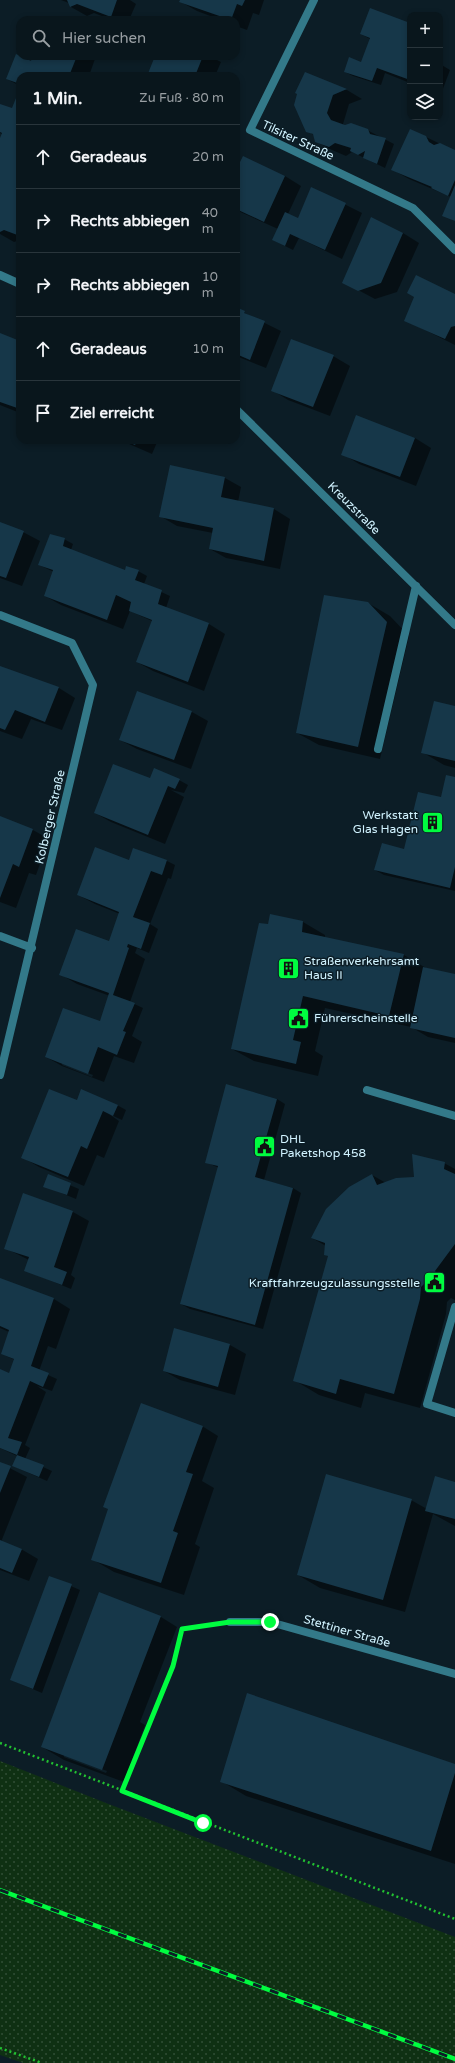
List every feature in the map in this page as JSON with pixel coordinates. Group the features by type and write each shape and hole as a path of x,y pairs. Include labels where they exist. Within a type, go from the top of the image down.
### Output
{"street":[{"name":"Tilsiter Straße","path":"314,0 250,130 413,208 455,250"},
{"path":"0,275 16,282"},
{"name":"Kreuzstraße","path":"240,413 455,625"},
{"path":"378,749 416,586"},
{"name":"Kolberger Straße","path":"0,614 72,643 93,685 32,948 0,1075"},
{"path":"0,936 32,948"},
{"path":"367,1090 455,1116"},
{"path":"455,1307 451,1336 427,1404 455,1413"},
{"name":"Stettiner Straße","path":"230,1622 270,1622 455,1674"}],"path":[{"path":"122,1791 173,1666 182,1629 230,1622"},
{"path":"0,1743 455,1919"},
{"path":"0,2048 42,2063"}],"green space":[{"path":"0,1761 455,1937 455,2063 23,2063 0,2055"}],"building":[{"path":"67,0 117,0 111,16 77,4 70,7"},
{"path":"180,0 245,0 242,6 237,4 232,16 219,16 179,2"},
{"path":"370,8 407,22 407,79 377,68 372,81 344,72 349,57 361,62 370,38 360,34"},
{"path":"16,54 16,60 75,60 71,72 16,72 16,83 6,79"},
{"path":"153,60 201,60 197,72 149,72"},
{"path":"305,72 347,89 333,95 327,113 331,120 345,125 351,123 368,129 370,134 386,138 377,164 363,158 365,151 358,155 350,151 351,148 335,143 329,147 315,142 313,134 306,132 294,105 297,94 295,93"},
{"path":"16,98 16,234 4,230 0,232 0,138 2,133 0,132 0,104 12,108"},
{"path":"410,129 426,136 429,142 434,145 440,143 455,150 455,180 448,196 431,188 432,187 391,170"},
{"path":"243,156 285,176 264,222 240,211 240,162"},
{"path":"455,185 455,221 442,216"},
{"path":"311,187 346,203 325,250 290,234 285,246 272,240 285,212 298,218"},
{"path":"371,217 403,233 381,283 358,291 342,283"},
{"path":"416,275 455,294 455,326 451,327 445,339 404,321 414,297 407,293"},
{"path":"240,309 245,311 244,313 265,321 250,360 240,356"},
{"path":"0,333 16,339 16,408 0,402"},
{"path":"291,339 334,355 313,407 271,391"},
{"path":"356,415 415,438 400,477 341,455"},
{"path":"170,465 225,477 221,497 274,508 264,561 209,549 213,528 159,517"},
{"path":"0,522 24,531 6,578 0,576"},
{"path":"50,534 65,538 63,546 125,570 126,566 139,570 135,580 162,590 158,604 209,623 188,682 136,662 152,620 129,611 131,602 116,595 107,620 44,596 53,570 38,565"},
{"path":"324,595 368,602 387,622 358,747 296,733"},
{"path":"0,666 59,687 45,722 15,710 5,730 0,728"},
{"path":"137,691 192,711 174,760 119,740"},
{"path":"434,701 455,706 455,761 421,753"},
{"path":"113,764 150,778 154,768 180,779 175,789 168,786 148,835 94,813"},
{"name":"Werkstatt Glas Hagen","path":"446,775 455,777 455,867 450,888 374,870 382,843 404,849 418,792 441,797"},
{"path":"0,816 33,829 19,867 13,864 0,898"},
{"path":"95,847 129,860 133,848 167,860 162,875 151,871 133,917 150,923 141,949 128,944 127,947 129,948 113,995 135,1003 123,1031 126,1032 117,1055 98,1047 88,1074 45,1057 63,1008 100,1021 109,993 59,975 76,929 109,941 119,912 77,895"},
{"name":"Straßenverkehrsamt Haus II","path":"270,914 303,921 302,932 404,954 389,1016 303,996 293,1040 301,1042 296,1064 231,1049 259,923 268,924"},
{"path":"423,967 455,974 455,1038 410,1028"},
{"path":"226,1084 277,1099 255,1177 293,1188 255,1325 180,1304 218,1166 205,1163"},
{"path":"49,1089 77,1100 81,1089 118,1105 113,1116 103,1111 87,1149 81,1146 68,1177 21,1158"},
{"path":"412,1154 445,1162 444,1169 455,1174 455,1244 435,1271 440,1278 430,1287 426,1282 421,1287 420,1299 394,1394 340,1379 336,1394 293,1381 328,1256 324,1255 325,1243 311,1238 326,1209 349,1187 372,1174 377,1185 396,1178 414,1177"},
{"path":"48,1174 71,1183 67,1195 43,1187"},
{"path":"23,1193 73,1211 54,1267 67,1272 62,1285 24,1271 29,1257 4,1249"},
{"path":"0,1278 54,1298 31,1366 49,1373 43,1387 30,1381 8,1438 22,1442 17,1455 0,1448 0,1369 9,1373 14,1359 1,1354 9,1330 0,1326"},
{"path":"174,1328 230,1344 218,1387 163,1371"},
{"path":"141,1403 203,1426 186,1472 193,1474 173,1531 178,1533 161,1583 91,1560 108,1509 103,1507"},
{"path":"17,1455 44,1465 39,1477 12,1466"},
{"path":"0,1462 11,1466 0,1493"},
{"path":"326,1474 412,1499 383,1600 297,1575"},
{"path":"435,1476 455,1482 455,1519 425,1511"},
{"path":"0,1540 22,1549 12,1573 0,1568"},
{"path":"49,1576 72,1584 33,1689 10,1680"},
{"path":"99,1592 161,1616 102,1770 41,1747"},
{"path":"247,1693 455,1764 455,1773 431,1851 220,1782"}],"railway":[{"path":"0,1890 455,2059"}],"place":[{"name":"Werkstatt Glas Hagen","path":"433,822"},
{"name":"Straßenverkehrsamt Haus II","path":"289,968"},
{"name":"Führerscheinstelle","path":"298,1018"},
{"name":"DHL Paketshop 458","path":"264,1146"},
{"name":"Kraftfahrzeugzulassungsstelle","path":"435,1283"}],"route":[{"path":"203,1823 122,1791 173,1666 182,1629 230,1622 270,1622"}]}
